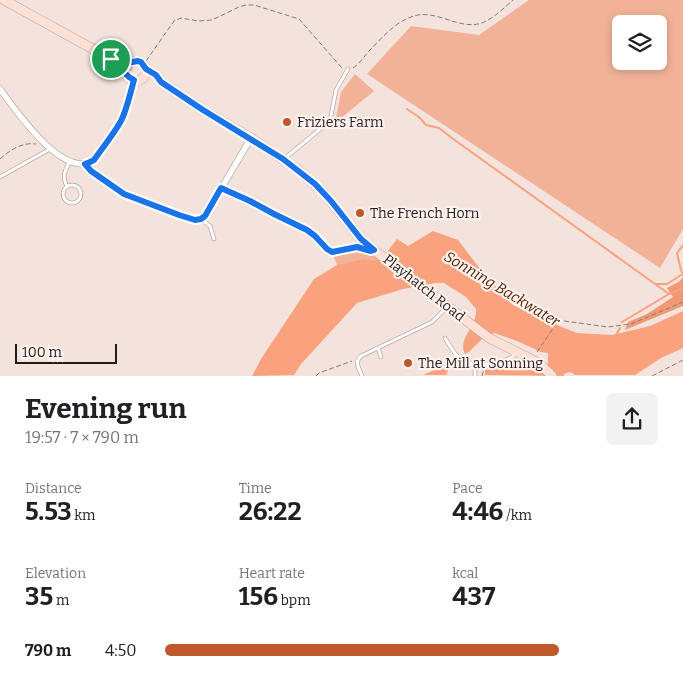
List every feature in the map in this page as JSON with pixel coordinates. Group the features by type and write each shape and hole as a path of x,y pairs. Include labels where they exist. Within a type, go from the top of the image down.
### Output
{"main road":[{"path":"4,0 111,59 120,69 134,78 145,75 145,67 138,61 111,59"},
{"path":"132,62 127,69 134,78"},
{"name":"Playhatch Road","path":"145,67 156,75 161,82 283,159 315,184 361,239 489,338 518,353 537,359 552,376"},
{"name":"Playhatch Road","path":"134,78 161,82"}],"street":[{"path":"0,90 22,119 48,147 70,161 85,164 94,160 121,120 134,78"},
{"path":"85,164 91,171 124,194 195,220 205,216 251,138"}],"lane":[{"path":"283,159 330,121 336,90 348,70"},
{"path":"0,177 48,147"},
{"path":"67,187 72,185 78,187 81,191 79,200 69,202 64,195 67,187 63,178 64,172 70,161"},
{"path":"201,219 210,226 214,239"},
{"path":"362,376 357,363 360,356 432,322 451,308"},
{"path":"445,338 458,358 475,365 503,362 518,353"},
{"path":"378,348 382,357"},
{"path":"475,365 475,376"}],"path":[{"path":"145,67 177,19 185,18 205,21 246,5 254,5 299,18 341,68 348,70 355,68 390,30 411,17 424,14 473,25 484,22 492,17 513,0"},
{"path":"0,158 9,151 28,143 48,147"},
{"path":"221,188 307,230 332,252 357,247"},
{"path":"537,359 557,320 608,327 631,324 683,302"},
{"path":"316,376 319,372 358,359"},
{"path":"652,376 683,360"},
{"path":"482,376 483,371"}],"shaded area":[{"path":"529,0 683,0 683,229 660,268 367,74 411,26 479,35"},
{"path":"355,74 374,91 335,123 341,92"},
{"path":"433,231 458,240 484,274 513,305 539,318 577,333 612,335 650,326 683,311 683,348 661,358 635,375 574,375 570,372 564,374 564,376 485,375 485,370 501,366 548,364 548,353 494,333 482,339 465,354 463,349 464,340 476,316 476,309 466,297 444,283 436,283 403,289 357,303 301,364 294,375 252,376 261,359 314,279 337,265 362,259 381,260 397,239 408,246"},
{"path":"357,246 381,260 362,259 337,265 332,252"},
{"path":"683,277 683,306 625,330 628,322 647,314 673,297 667,288 680,281"},
{"path":"445,365 448,371 446,375 423,375"}],"waterway":[{"path":"407,109 419,117 426,125 439,128 669,294"},
{"path":"683,245 677,253 683,275"},
{"path":"656,284 667,284 681,275"},
{"path":"622,322 669,294 683,288"},
{"path":"616,335 620,328"}],"place":[{"name":"Friziers Farm","path":"287,122"},
{"name":"The French Horn","path":"360,213"},
{"name":"The Mill at Sonning","path":"408,363"}],"route":[{"path":"111,59 141,62 161,82 283,159 315,184 361,239 374,250 371,251 357,247 332,252 307,230 221,188 205,216 195,220 124,194 91,171 85,164 94,160 121,120 134,80 111,59"}],"water label":[{"name":"Sonning Backwater","path":"502,289"}]}
